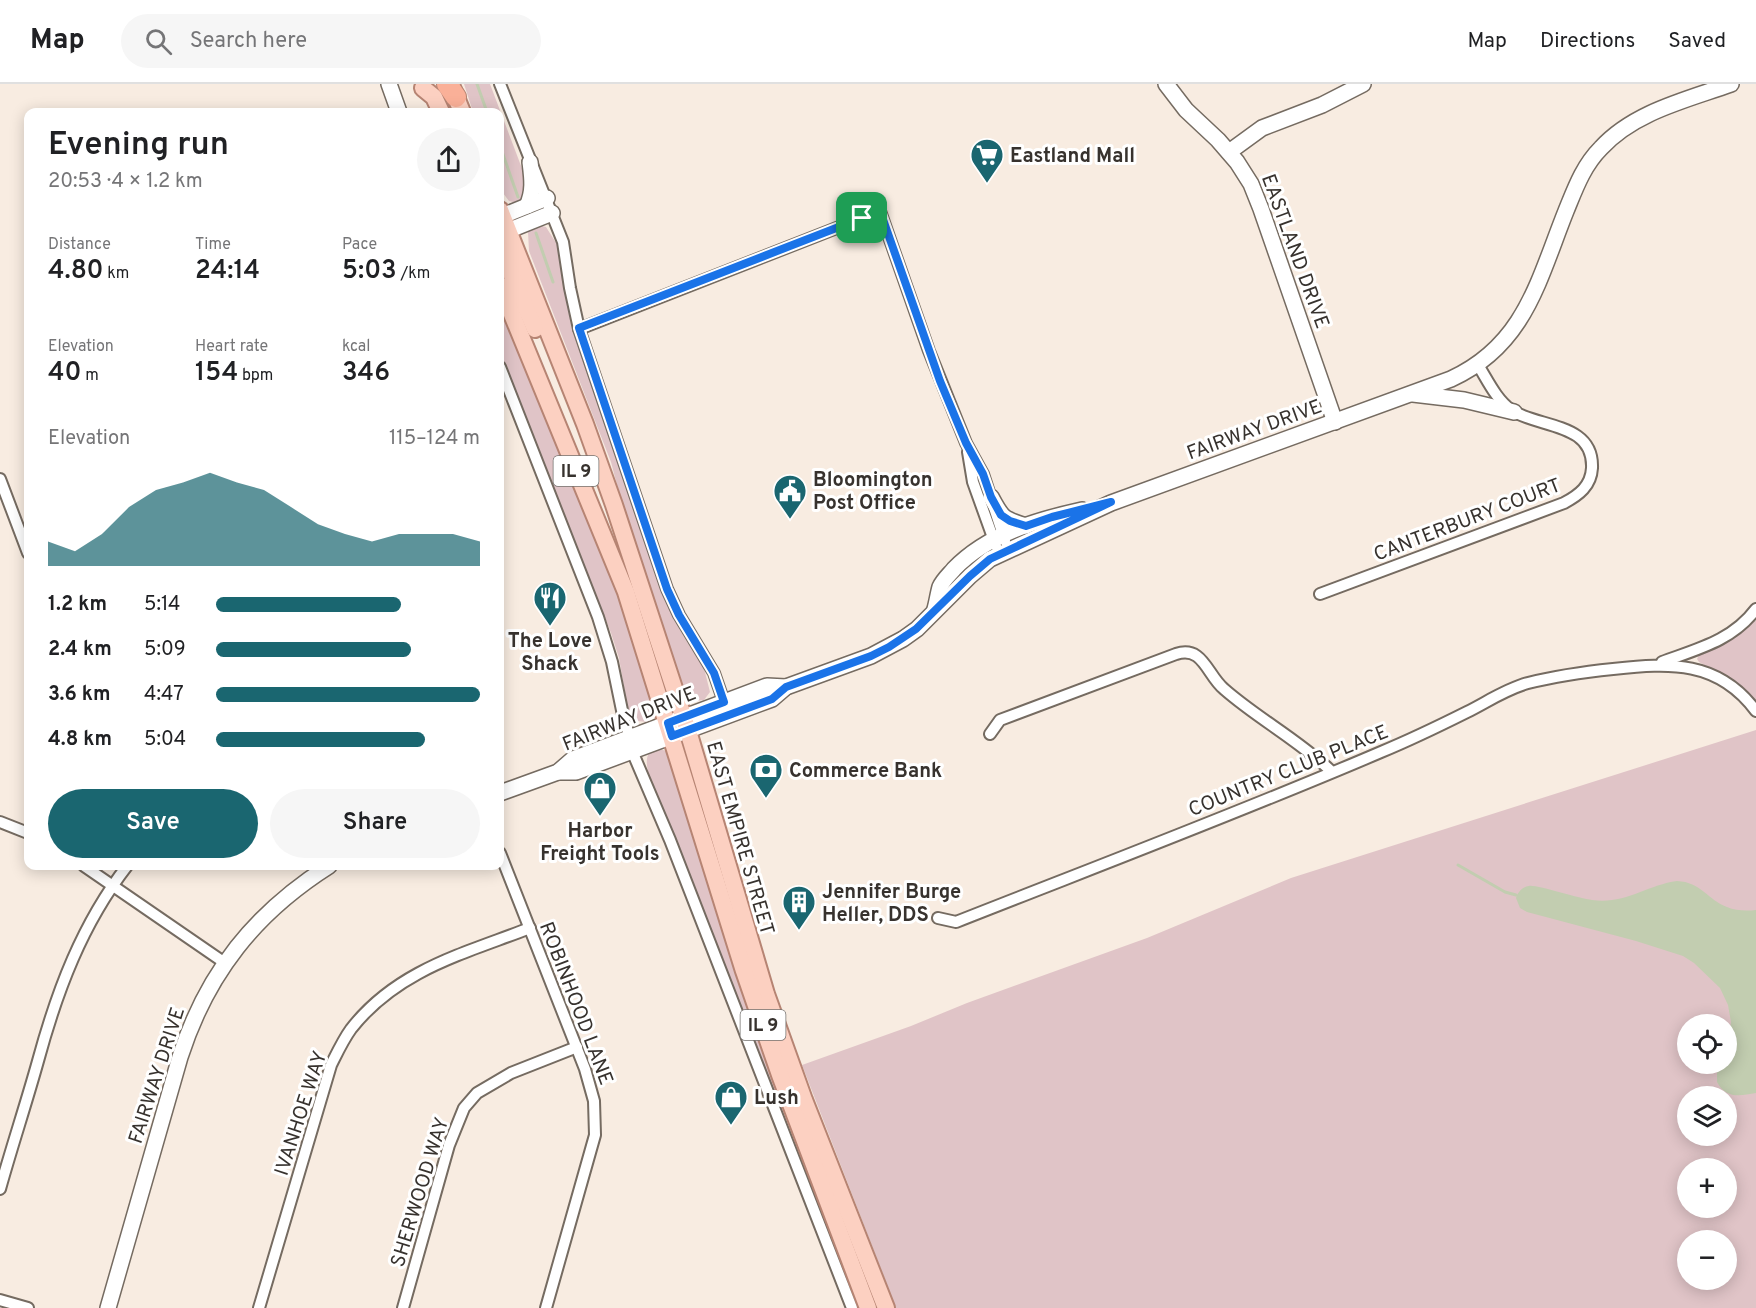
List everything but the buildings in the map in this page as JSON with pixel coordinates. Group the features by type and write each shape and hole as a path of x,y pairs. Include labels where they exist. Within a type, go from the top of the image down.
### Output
{"main road":[{"path":"389,84 398,108"},
{"name":"EASTLAND DRIVE","path":"1166,84 1186,111 1229,152 1244,172 1259,202 1335,422"},
{"path":"1229,152 1262,128 1330,102 1363,84"},
{"name":"FAIRWAY DRIVE","path":"1001,545 1026,526 1111,502 1451,379 1478,365 1497,350 1519,321 1530,301 1575,187 1586,167 1602,146 1617,132 1650,114 1731,84"},
{"path":"422,86 430,108"},
{"path":"422,86 434,97 439,108"},
{"path":"527,206 532,194 530,162"},
{"path":"504,220 527,206 550,206"},
{"path":"504,221 550,206"},
{"name":"EAST EMPIRE STREET","path":"504,229 585,424 614,505 755,1001 868,1308"},
{"path":"504,257 568,406 585,424"},
{"name":"EAST EMPIRE STREET","path":"504,295 626,591 678,727 776,1022 808,1111 886,1308"},
{"path":"1410,394 1464,400 1514,411"},
{"path":"991,497 1001,515 1010,521 1026,526"},
{"name":"FAIRWAY DRIVE","path":"504,792 558,772 576,772 631,744 678,727 772,699 786,687 871,656 916,629 934,611 941,586 972,553 1058,529 1111,502"},
{"name":"FAIRWAY DRIVE","path":"678,727 724,702 766,686 786,687"},
{"name":"FAIRWAY DRIVE","path":"108,1308 188,1030 205,995 238,945 269,910 323,870"}],"street":[{"path":"500,84 566,251 570,288 579,328 667,589 679,615 714,673 724,702"},
{"path":"579,328 880,211 929,351 966,443 983,474 991,497 1001,545"},
{"name":"CANTERBURY COURT","path":"1320,594 1564,503 1580,494 1588,482 1592,469 1588,450 1581,439 1567,430 1514,411 1501,402 1478,365"},
{"path":"504,377 601,626 631,744 852,1308"},
{"path":"966,443 973,482 1001,545"},
{"path":"0,479 24,542"},
{"name":"COUNTRY CLUB PLACE","path":"1655,665 1719,641 1742,624 1756,609"},
{"path":"990,734 1000,720 1176,654 1189,652 1201,657 1209,673 1224,689 1316,757 1332,772"},
{"name":"COUNTRY CLUB PLACE","path":"938,918 956,922 1332,772 1389,748 1469,711 1504,691 1526,683 1592,671 1655,665 1687,667 1712,675 1741,694 1756,711"},
{"path":"0,822 24,831"},
{"name":"ROBINHOOD LANE","path":"504,863 577,1047 592,1090 596,1112 595,1135 546,1308"},
{"path":"90,870 225,963"},
{"path":"0,1189 50,1015 81,939 112,884 124,870"},
{"name":"IVANHOE WAY","path":"259,1308 331,1065 350,1030 384,994 427,967 530,928"},
{"name":"SHERWOOD WAY","path":"403,1308 452,1136 464,1108 477,1093 511,1073 577,1047"},
{"path":"0,1300 28,1308"}],"shaded area":[{"path":"464,84 490,84 499,108 472,108"},
{"path":"504,121 526,179 526,198 517,203 509,201 504,194"},
{"path":"538,225 546,227 558,246 572,329 661,587 680,630 704,668 710,692 704,700 694,701 687,697 682,686 623,508 611,462 529,251 528,232"},
{"path":"504,314 621,599 655,713 648,722 637,721 627,705 619,658 504,361"},
{"path":"1756,621 1756,700 1732,680 1697,659 1699,655 1734,636"},
{"path":"1756,730 1756,1308 896,1308 802,1065 1147,938 1291,878"},
{"path":"659,749 669,754 861,1308 858,1308 649,776 647,758 650,752"},
{"path":"1677,881 1692,884 1720,904 1742,910 1756,910 1756,1093 1737,1095 1737,1086 1720,1086 1717,1082 1717,1074 1737,1074 1737,1014 1730,1014 1720,988 1694,963 1683,956 1636,941 1527,912 1520,908 1516,898 1522,889 1533,886 1586,899 1615,900"}],"waterway":[{"path":"477,84 486,108"},
{"path":"504,157 518,197"},
{"path":"536,233 553,282"},
{"path":"1458,865 1505,892 1516,895"}],"place":[{"name":"Eastland Mall","path":"987,184"},
{"name":"Bloomington Post Office","path":"790,520"},
{"name":"The Love Shack","path":"550,627"},
{"name":"Commerce Bank","path":"766,799"},
{"name":"Harbor Freight Tools","path":"600,817"},
{"name":"Jennifer Burge Heller, DDS","path":"799,931"},
{"name":"Lush","path":"731,1126"}],"route":[{"path":"880,211 940,381 966,443 1001,515 1010,521 1026,526 1111,502 1058,529 1008,549 990,559 916,629 889,647 871,656 786,687 772,699 672,736 668,723 724,702 714,673 679,615 667,589 579,328 862,218 880,211"}]}
